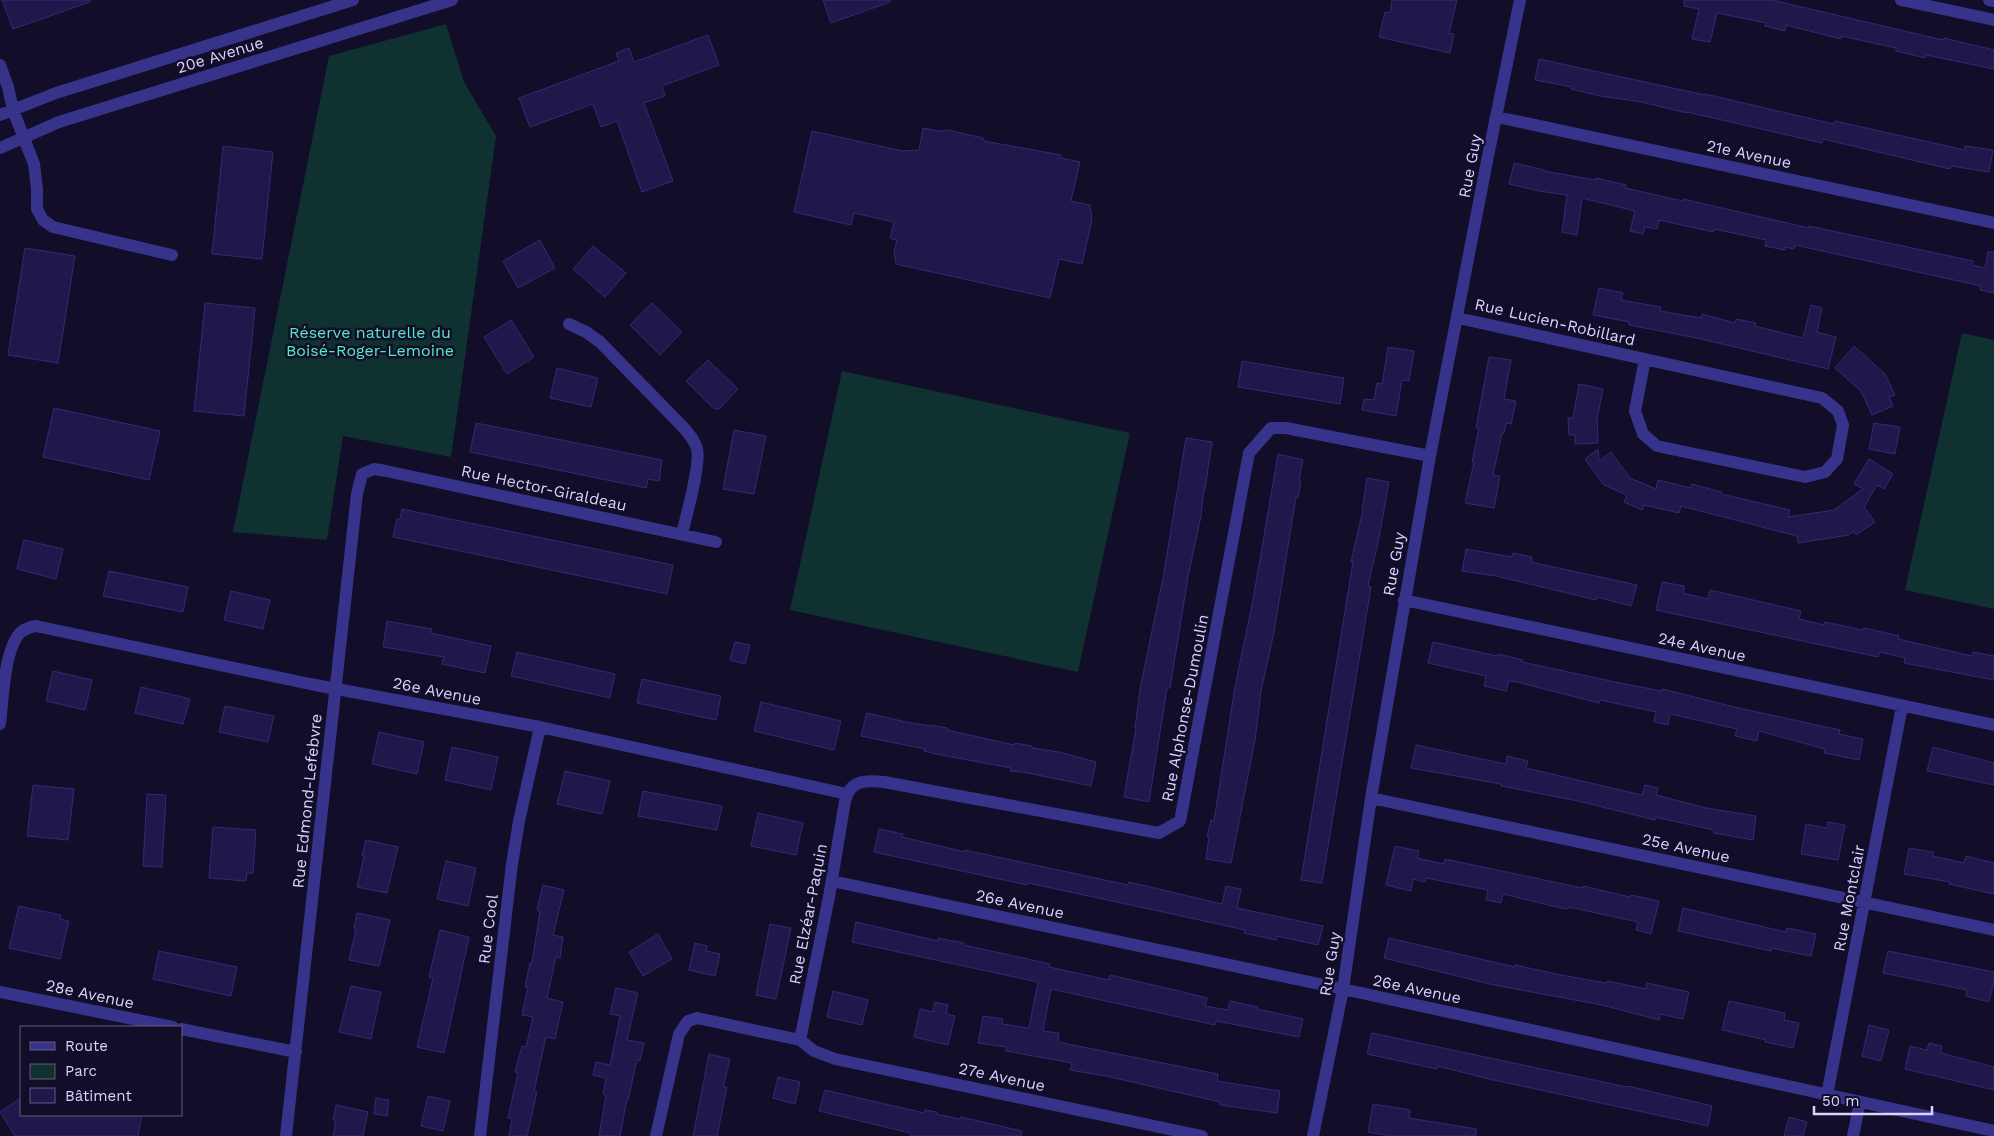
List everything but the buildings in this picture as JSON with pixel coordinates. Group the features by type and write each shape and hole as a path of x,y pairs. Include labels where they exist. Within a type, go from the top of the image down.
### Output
{"street":[{"name":"20e Avenue","path":"0,116 49,95 353,0"},
{"name":"20e Avenue","path":"0,148 59,122 452,0"},
{"name":"Rue Guy","path":"1313,1136 1344,989 1372,798 1404,600 1430,456 1520,0"},
{"path":"1901,0 1994,20"},
{"path":"1989,0 1994,1"},
{"path":"0,64 13,110 24,136 35,172 37,209 43,220 50,226 172,255"},
{"name":"21e Avenue","path":"1497,117 1994,223"},
{"name":"Rue Lucien-Robillard","path":"1458,318 1645,359 1822,398 1838,411 1843,425 1837,459 1825,472 1805,477 1657,446 1643,434 1635,411 1645,359"},
{"path":"569,324 586,332 600,342 694,441 697,448 697,465 682,534"},
{"name":"Rue Alphonse-Dumoulin","path":"847,794 855,785 862,782 884,782 1160,833 1180,821 1249,453 1271,428 1286,428 1430,456"},
{"name":"Rue Hector-Giraldeau","path":"365,472 374,469 386,471 716,542"},
{"name":"Rue Edmond-Lefebvre","path":"286,1136 359,484 360,477 365,472"},
{"name":"24e Avenue","path":"1404,600 1994,724"},
{"name":"26e Avenue","path":"0,724 11,652 22,632 36,626 336,689 540,727 847,794"},
{"name":"Rue Montclair","path":"1828,1095 1902,706"},
{"name":"Rue Cool","path":"480,1136 512,864 519,821 540,727"},
{"name":"Rue Elzéar-Paquin","path":"800,1040 832,881 847,794"},
{"name":"25e Avenue","path":"1372,798 1994,930"},
{"name":"26e Avenue","path":"832,881 1344,989 1994,1131"},
{"name":"28e Avenue","path":"0,992 168,1026"},
{"name":"27e Avenue","path":"656,1136 681,1029 688,1021 698,1018 800,1040 814,1050 835,1059 1202,1136"},
{"path":"182,1029 296,1052"},
{"path":"1853,1136 1860,1102"}],"green space":[{"name":"Réserve naturelle du Boisé-Roger-Lemoine","path":"446,24 464,82 496,136 451,457 343,436 327,540 233,532 329,56"},
{"path":"1962,333 1994,340 1994,609 1905,590"},
{"path":"842,371 1130,433 1078,672 790,610"}]}
